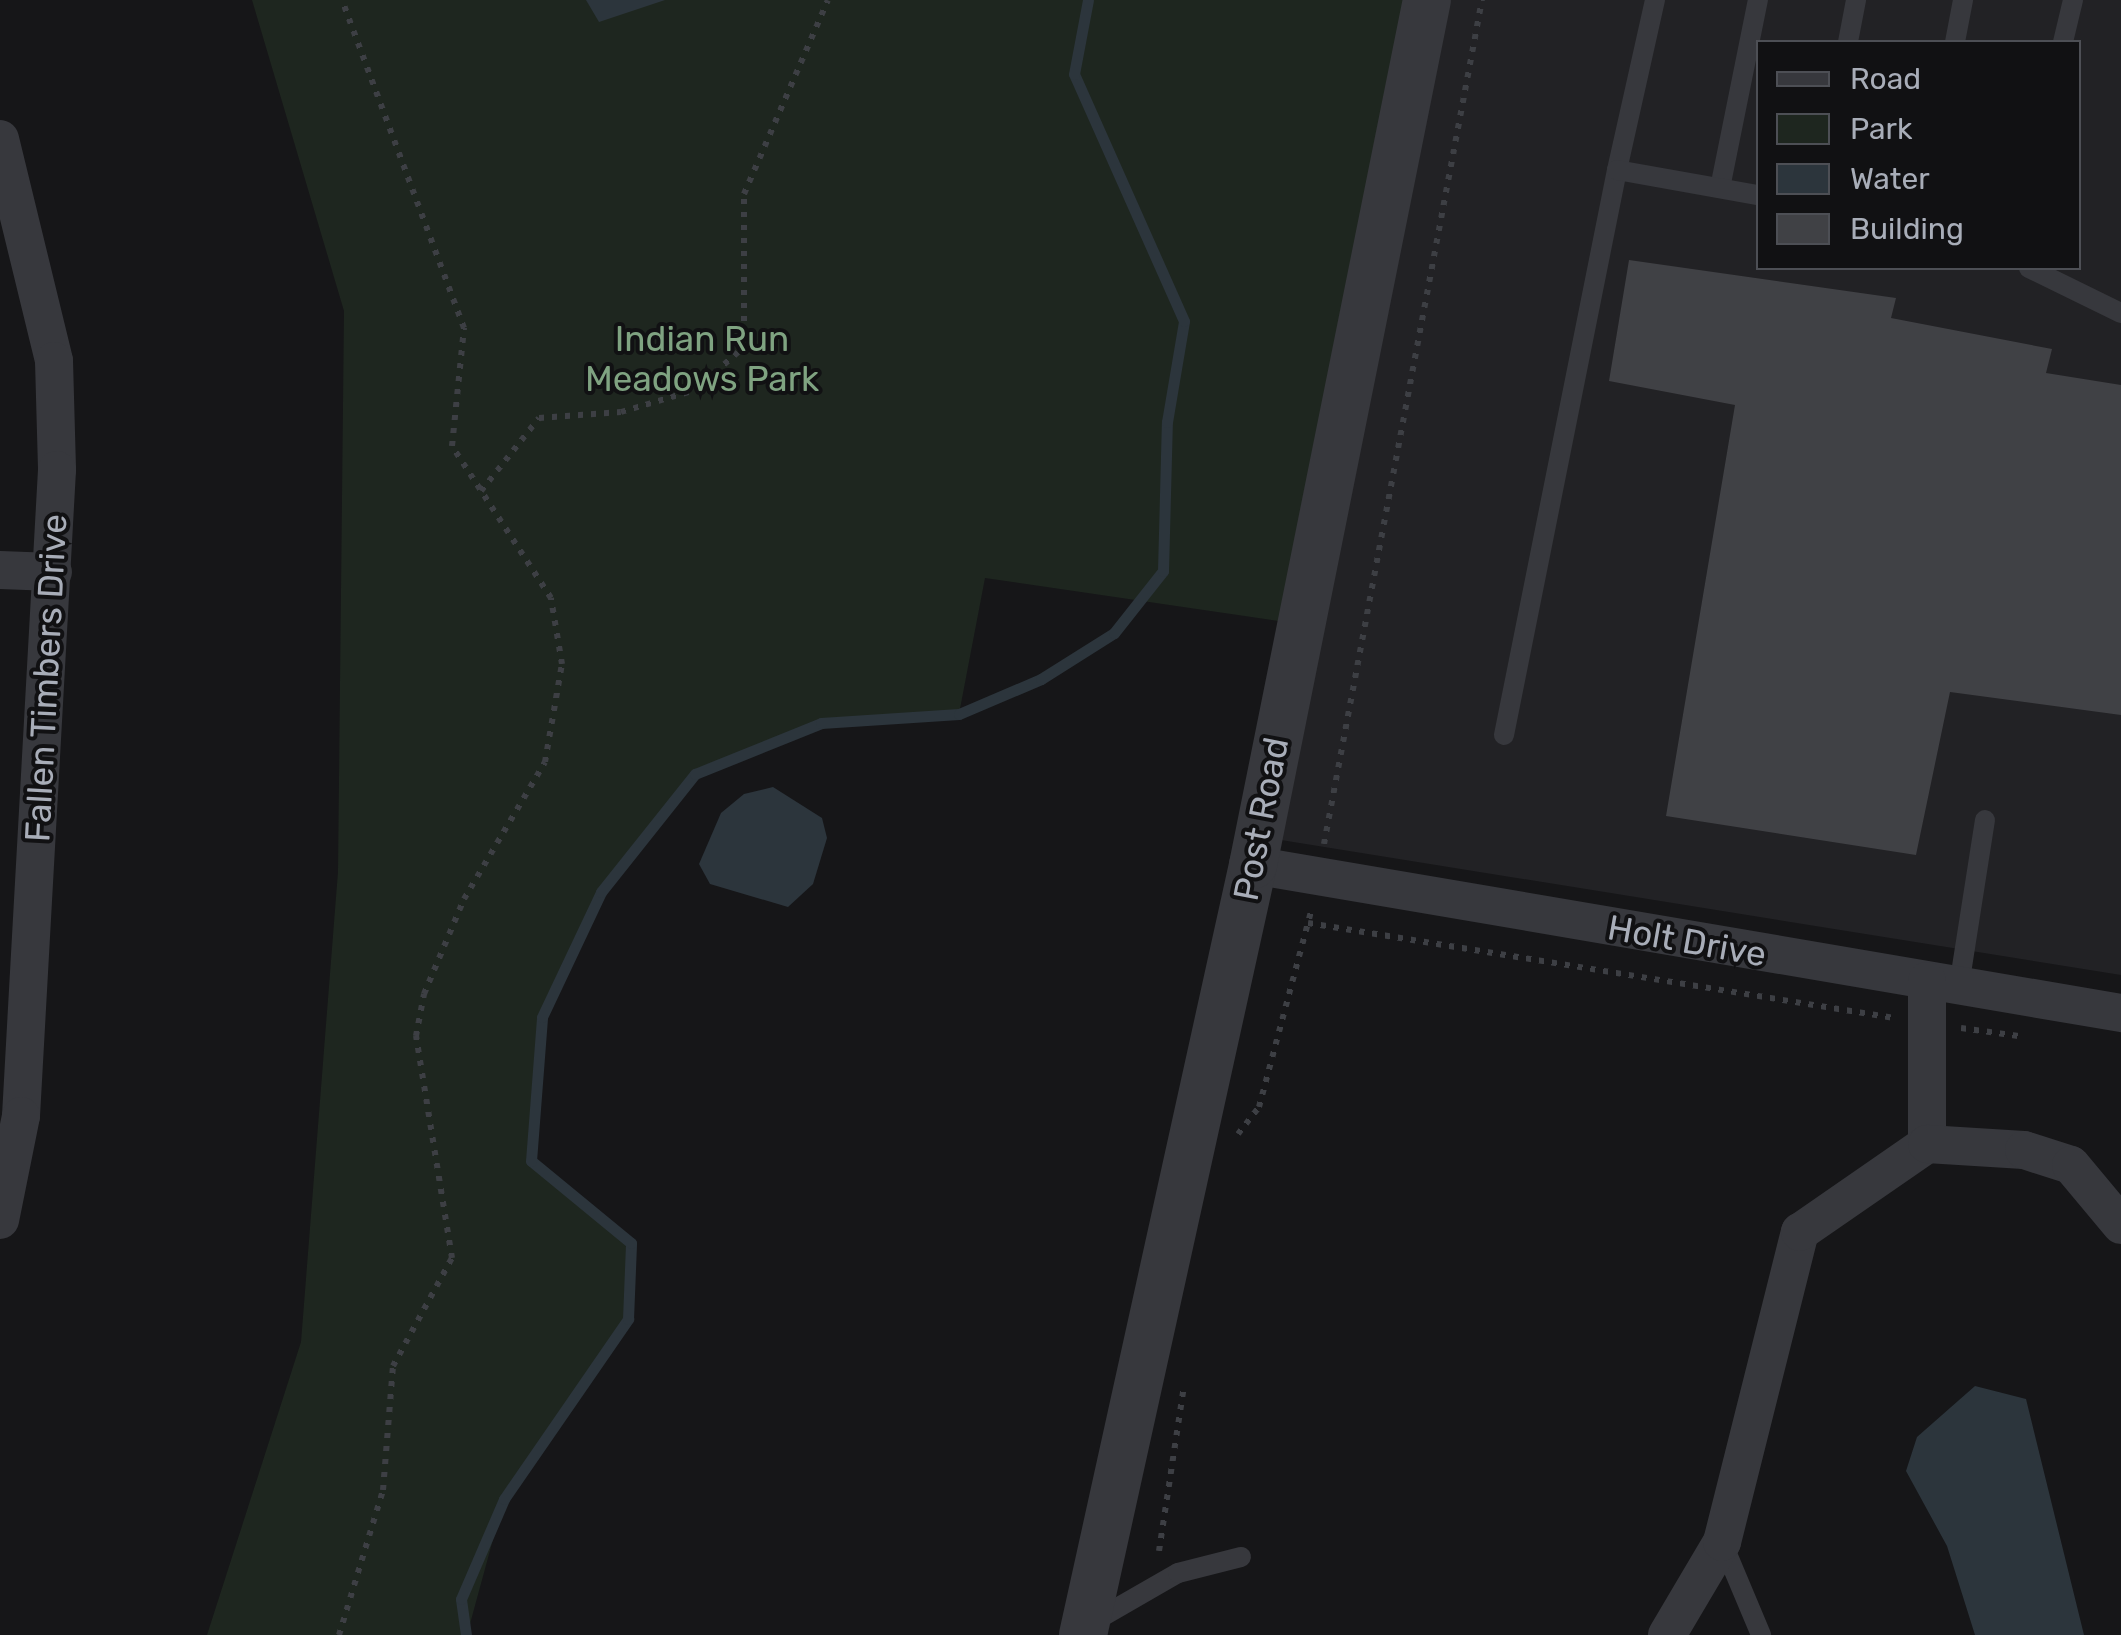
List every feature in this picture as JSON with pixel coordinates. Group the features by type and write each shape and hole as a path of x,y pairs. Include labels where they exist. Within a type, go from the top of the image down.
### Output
{"street":[{"name":"Post Road","path":"1084,1631 1253,865 1427,0"},
{"name":"Fallen Timbers Drive","path":"0,139 54,361 53,572 20,1116 0,1220"},
{"path":"0,570 53,572"},
{"name":"Holt Drive","path":"1253,865 2121,1014"},
{"path":"1927,1144 1927,1023 1943,984"},
{"path":"1666,1635 1722,1542 1800,1232 1927,1144 2024,1150 2071,1165 2121,1225"}],"lane":[{"path":"1504,735 1655,0"},
{"path":"1720,188 1758,0"},
{"path":"1848,40 1856,0"},
{"path":"1955,40 1963,0"},
{"path":"2063,40 2073,0"},
{"path":"1618,170 1756,196"},
{"path":"2033,270 2121,313"},
{"path":"1943,984 1985,820"},
{"path":"1722,1542 1761,1635"},
{"path":"1084,1631 1151,1587 1241,1557"}],"path":[{"path":"339,1635 383,1490 393,1366 452,1258 416,1036 424,994 464,899 545,762 559,706 551,598 452,446 464,328 342,0"},
{"path":"482,492 539,418 621,412 695,390 744,347 744,194 828,0"},
{"path":"1224,1153 1259,1106 1308,923 1482,0"},
{"path":"1308,923 2036,1039"},
{"path":"1151,1587 1176,1473 1186,1365"}],"shaded area":[{"path":"1450,0 2121,0 2121,975 1281,840"}],"green space":[{"name":"Indian Run Meadows Park","path":"252,0 1424,0 1299,624 985,578 959,714 821,723 695,774 601,892 542,1017 531,1161 631,1243 628,1319 504,1499 467,1635 207,1635 301,1342 338,872 344,311"}],"water":[{"path":"586,0 665,0 599,22"},
{"path":"773,787 822,818 827,838 813,884 788,907 710,884 699,864 721,813 744,794"},
{"path":"1975,1386 2026,1399 2084,1635 1975,1635 1947,1546 1906,1471 1917,1437"}],"building":[{"path":"1629,260 1896,298 1891,318 2052,349 2046,373 2121,385 2121,715 1950,692 1916,855 1666,816 1735,405 1609,381"}],"waterway":[{"path":"466,1635 461,1599 504,1499 628,1319 631,1243 531,1161 542,1017 601,892 695,774 821,723 959,714 1041,679 1114,633 1163,571 1167,422 1184,321 1074,74 1088,0"}]}
